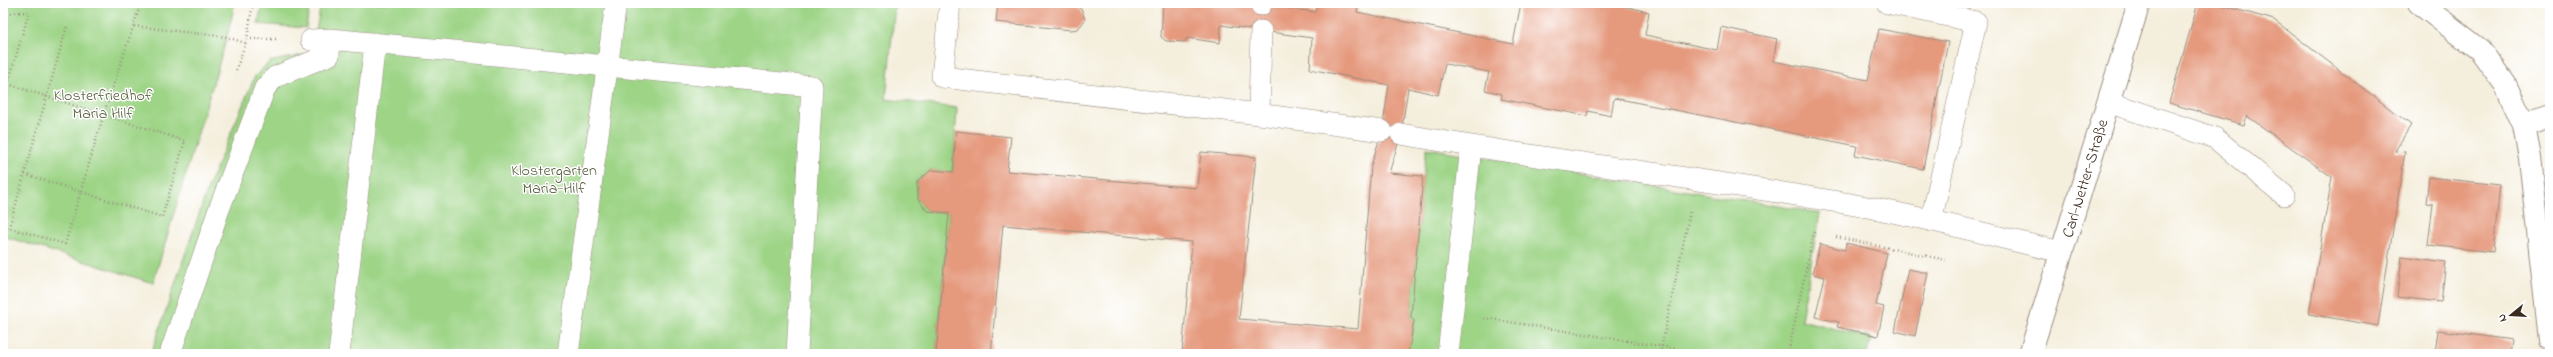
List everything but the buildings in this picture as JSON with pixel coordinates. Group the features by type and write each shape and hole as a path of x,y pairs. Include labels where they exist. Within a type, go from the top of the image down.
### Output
{"street":[{"name":"Carl-Netter-Straße","path":"2030,354 2139,3"},
{"path":"2420,3 2480,50 2505,84 2524,125 2530,158 2550,340"},
{"path":"2524,125 2550,116"}],"lane":[{"path":"568,354 616,3"},
{"path":"950,3 942,77 1259,114 1391,133 1471,147 1698,178 1869,207 2061,252"},
{"path":"1887,3 1976,22 1931,221"},
{"path":"1259,114 1261,31"},
{"path":"170,354 218,212 265,88 275,77 329,55 321,40 375,43 812,86 796,354"},
{"path":"340,354 375,43"},
{"path":"2108,102 2215,138 2284,195"},
{"path":"1448,354 1471,147"}],"path":[{"path":"3,226 65,244 104,113 141,3"},
{"path":"3,13 29,12 3,100"},
{"path":"9,228 67,26"},
{"path":"134,26 227,37 245,43"},
{"path":"8,84 104,113 185,141 162,217 24,174"},
{"path":"1660,354 1698,178"},
{"path":"1788,354 1812,232 1820,234"},
{"path":"1835,237 1946,260"},
{"path":"1453,313 1709,354"}],"green space":[{"name":"Klosterfriedhof Maria Hilf","path":"3,3 235,3 227,37 153,283 3,236"},
{"path":"262,3 310,3 306,28 258,24"},
{"name":"Klostergarten Maria-Hilf","path":"321,3 895,3 886,99 957,108 953,172 931,170 917,182 917,198 927,211 949,213 936,354 151,354 209,185 255,76 269,62 312,53"},
{"path":"1427,148 1820,213 1801,320 1871,338 1867,354 1408,354 1409,338 1412,336 1414,321 1411,317 1423,176"}]}
